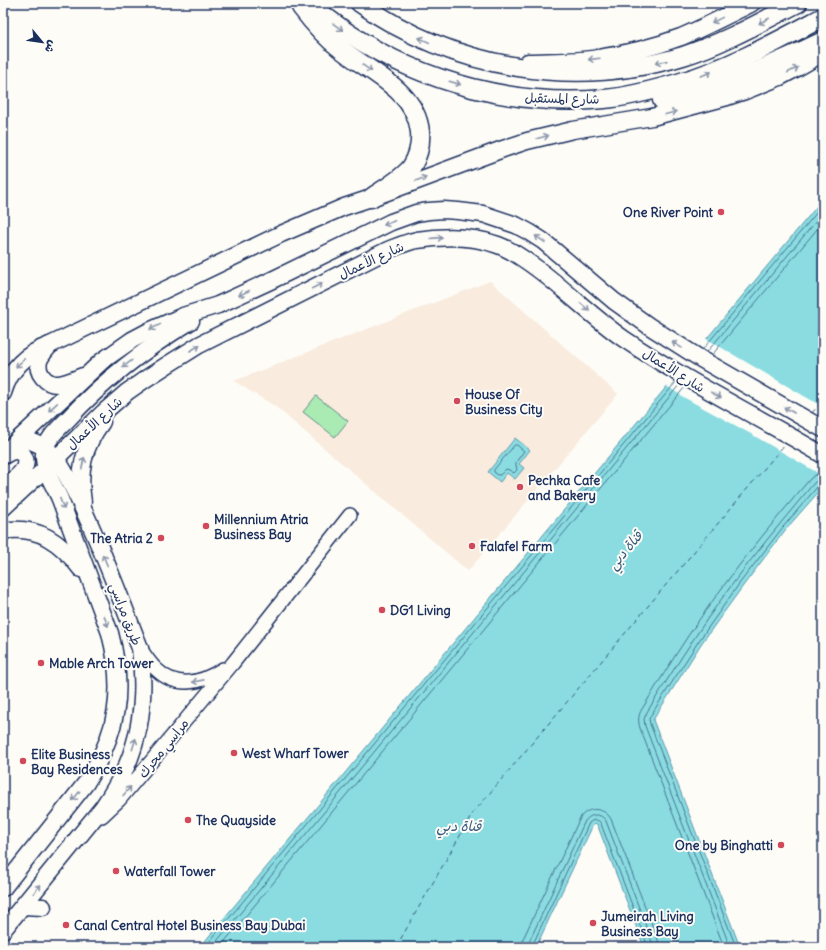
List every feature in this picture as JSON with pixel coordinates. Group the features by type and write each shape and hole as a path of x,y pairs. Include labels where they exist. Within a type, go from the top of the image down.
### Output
{"main road":[{"path":"299,3 310,19 331,40 342,50 396,88 412,106 420,129 421,140 418,154 411,167 401,177 371,198"},
{"name":"شارع المستقبل","path":"307,3 340,28 376,50 426,73 452,82 506,95 533,98 582,100 625,96 678,83 717,69 823,17"},
{"name":"شارع المستقبل","path":"360,3 372,12 400,28 429,42 460,54 523,68 588,72 642,66 704,49 798,3"},
{"path":"625,96 639,100 654,101 710,88 767,68 823,41"}],"street":[{"path":"491,62 576,61 625,54 680,37 700,29 752,3"},
{"path":"3,393 9,376 15,368 23,360 40,349 281,234 344,207 527,141 557,133 652,117 727,97 780,77 823,53"},
{"name":"شارع الأعمال","path":"3,455 102,362 117,350 149,331 183,316 218,305 391,222 429,211 458,211 483,214 516,225 542,241 608,297 649,326 701,359 823,429"},
{"name":"شارع الأعمال","path":"3,508 49,458 88,427 127,392 166,365 200,346 382,253 416,240 472,238 498,245 526,259 601,322 666,366 823,455"},
{"path":"49,458 48,442 84,401 148,348 218,305"},
{"path":"50,345 39,360 38,366 42,378 53,384 59,384 88,374"},
{"path":"86,515 81,483 82,466 86,450 96,431 127,392"},
{"path":"20,438 29,440 49,458"},
{"path":"3,455 14,451 18,452 25,457 26,462 23,470 3,488"},
{"name":"طريق مراسي","path":"3,930 88,827 116,786 127,764 135,741 143,692 140,648 86,515 72,486 49,458"},
{"name":"طريق مراسي","path":"3,888 96,769 110,737 117,702 117,668 110,634 58,494 49,458"},
{"name":"مراسي محرك","path":"88,827 129,789 233,663 350,515"},
{"path":"3,531 22,530 32,532 52,540 69,553 92,585"},
{"name":"مراسي محرك","path":"140,648 149,662 158,671 168,678 180,681 192,682 205,680 233,663"},
{"path":"23,906 43,907"}],"shaded area":[{"path":"490,281 618,394 468,571 276,407 234,381"}],"green space":[{"path":"316,396 348,421 335,437 303,412"}],"water":[{"name":"قناة دبي","path":"823,199 823,487 786,529 743,586 701,644 653,720 740,947 644,947 597,824 593,825 536,947 200,947"},
{"path":"515,438 530,450 519,464 524,468 515,479 507,473 500,482 488,472"}],"pier":[{"path":"705,338 823,407 823,476 685,398 665,385"}],"ferry route":[{"path":"812,413 823,400"},
{"path":"796,432 802,425"},
{"path":"396,947 473,813 786,443"}],"place":[{"name":"One River Point","path":"721,212"},
{"name":"House Of Business City","path":"457,401"},
{"name":"Pechka Cafe and Bakery","path":"520,487"},
{"name":"Millennium Atria Business Bay","path":"206,526"},
{"name":"The Atria 2","path":"161,538"},
{"name":"Falafel Farm","path":"472,546"},
{"name":"DG1 Living","path":"382,610"},
{"name":"Mable Arch Tower","path":"41,663"},
{"name":"West Wharf Tower","path":"234,753"},
{"name":"Elite Business Bay Residences","path":"23,761"},
{"name":"The Quayside","path":"188,820"},
{"name":"One by Binghatti","path":"781,845"},
{"name":"Waterfall Tower","path":"116,871"},
{"name":"Jumeirah Living Business Bay","path":"593,923"},
{"name":"Canal Central Hotel Business Bay Dubai","path":"66,925"}]}
